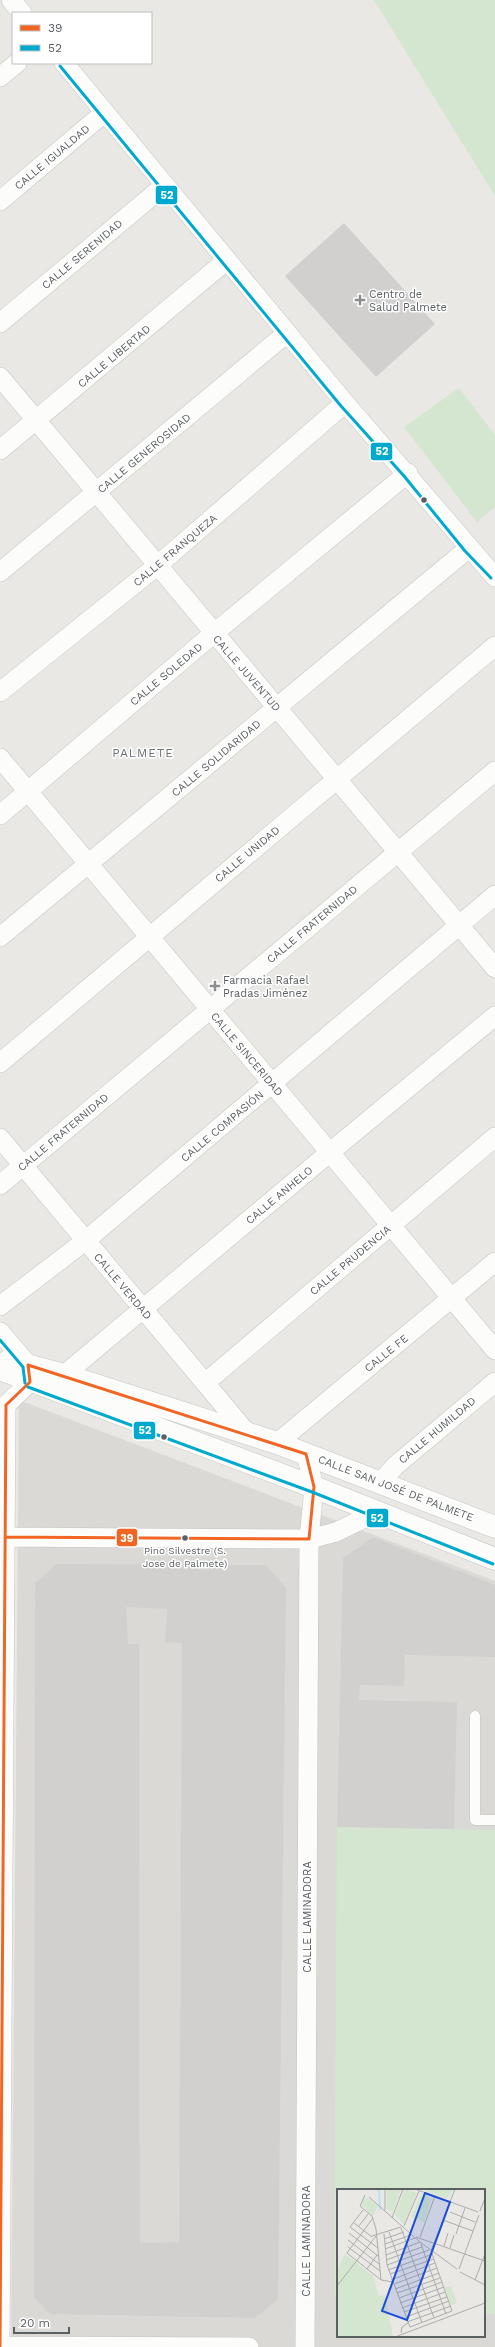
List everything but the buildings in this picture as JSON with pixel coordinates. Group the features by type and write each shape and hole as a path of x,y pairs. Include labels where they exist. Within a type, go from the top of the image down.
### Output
{"street":[{"path":"11,0 21,12"},
{"path":"0,78 16,64"},
{"path":"65,64 287,333 345,402 408,473 469,548 494,575"},
{"name":"CALLE IGUALDAD","path":"0,201 104,113"},
{"name":"CALLE SERENIDAD","path":"0,323 165,185"},
{"name":"CALLE LIBERTAD","path":"0,450 227,260"},
{"name":"CALLE GENEROSIDAD","path":"0,572 98,492 287,333"},
{"name":"CALLE JUVENTUD","path":"0,377 98,492 213,634 495,968"},
{"name":"CALLE FRANQUEZA","path":"0,692 158,565 345,402"},
{"name":"CALLE SOLEDAD","path":"0,815 213,634 408,473"},
{"name":"CALLE SOLIDARIDAD","path":"0,937 469,548"},
{"name":"CALLE UNIDAD","path":"0,1063 495,646"},
{"name":"CALLE SINCERIDAD","path":"0,758 495,1350"},
{"name":"CALLE FRATERNIDAD","path":"0,1185 495,771"},
{"name":"CALLE COMPASIÓN","path":"0,1306 85,1241 495,895"},
{"name":"CALLE ANHELO","path":"64,1375 328,1152 495,1016"},
{"name":"CALLE VERDAD","path":"0,1138 142,1310 247,1433"},
{"name":"CALLE PRUDENCIA","path":"205,1383 390,1225 495,1138"},
{"name":"CALLE FE","path":"276,1443 495,1262"},
{"path":"0,1332 29,1373 6,1405 2,1537 0,2346 248,2347"},
{"name":"CALLE SAN JOSÉ DE PALMETE","path":"0,1357 29,1373 495,1559"},
{"name":"CALLE SAN JOSÉ DE PALMETE","path":"0,1369 29,1373 64,1375 247,1433 491,1521"},
{"name":"CALLE HUMILDAD","path":"381,1482 395,1466 495,1382"},
{"name":"CALLE LAMINADORA","path":"305,2347 309,1540 314,1487 306,1454"},
{"path":"2,1537 309,1540 336,1532 377,1512"}],"lane":[{"path":"475,1716 475,1820 495,1820"}],"shaded area":[{"path":"19,1400 495,1581 495,2347 11,2347"}],"green space":[{"path":"374,0 495,0 495,196"},
{"path":"459,388 495,435 495,507 477,522 404,427"},
{"path":"337,1827 495,1830 495,2314 485,2314 485,2189 337,2189 337,2297 334,2294"}],"transit line":[{"name":"52","path":"60,66 341,406 404,476 465,551 491,578"},
{"name":"52","path":"0,1340 23,1367 25,1383"},
{"name":"39","path":"0,2346 6,1405 30,1382 28,1365 306,1454 314,1487 309,1539"},
{"name":"52","path":"28,1387 312,1492 493,1564"},
{"name":"39","path":"5,1537 309,1539"}],"place":[{"name":"Centro de Salud Palmete","path":"360,300"},
{"name":"Farmacia Rafael Pradas Jiménez","path":"215,986"},
{"name":"Pino Silvestre (S. Jose de Palmete)","path":"185,1538"}],"district":[{"name":"PALMETE","path":"143,753"}]}
